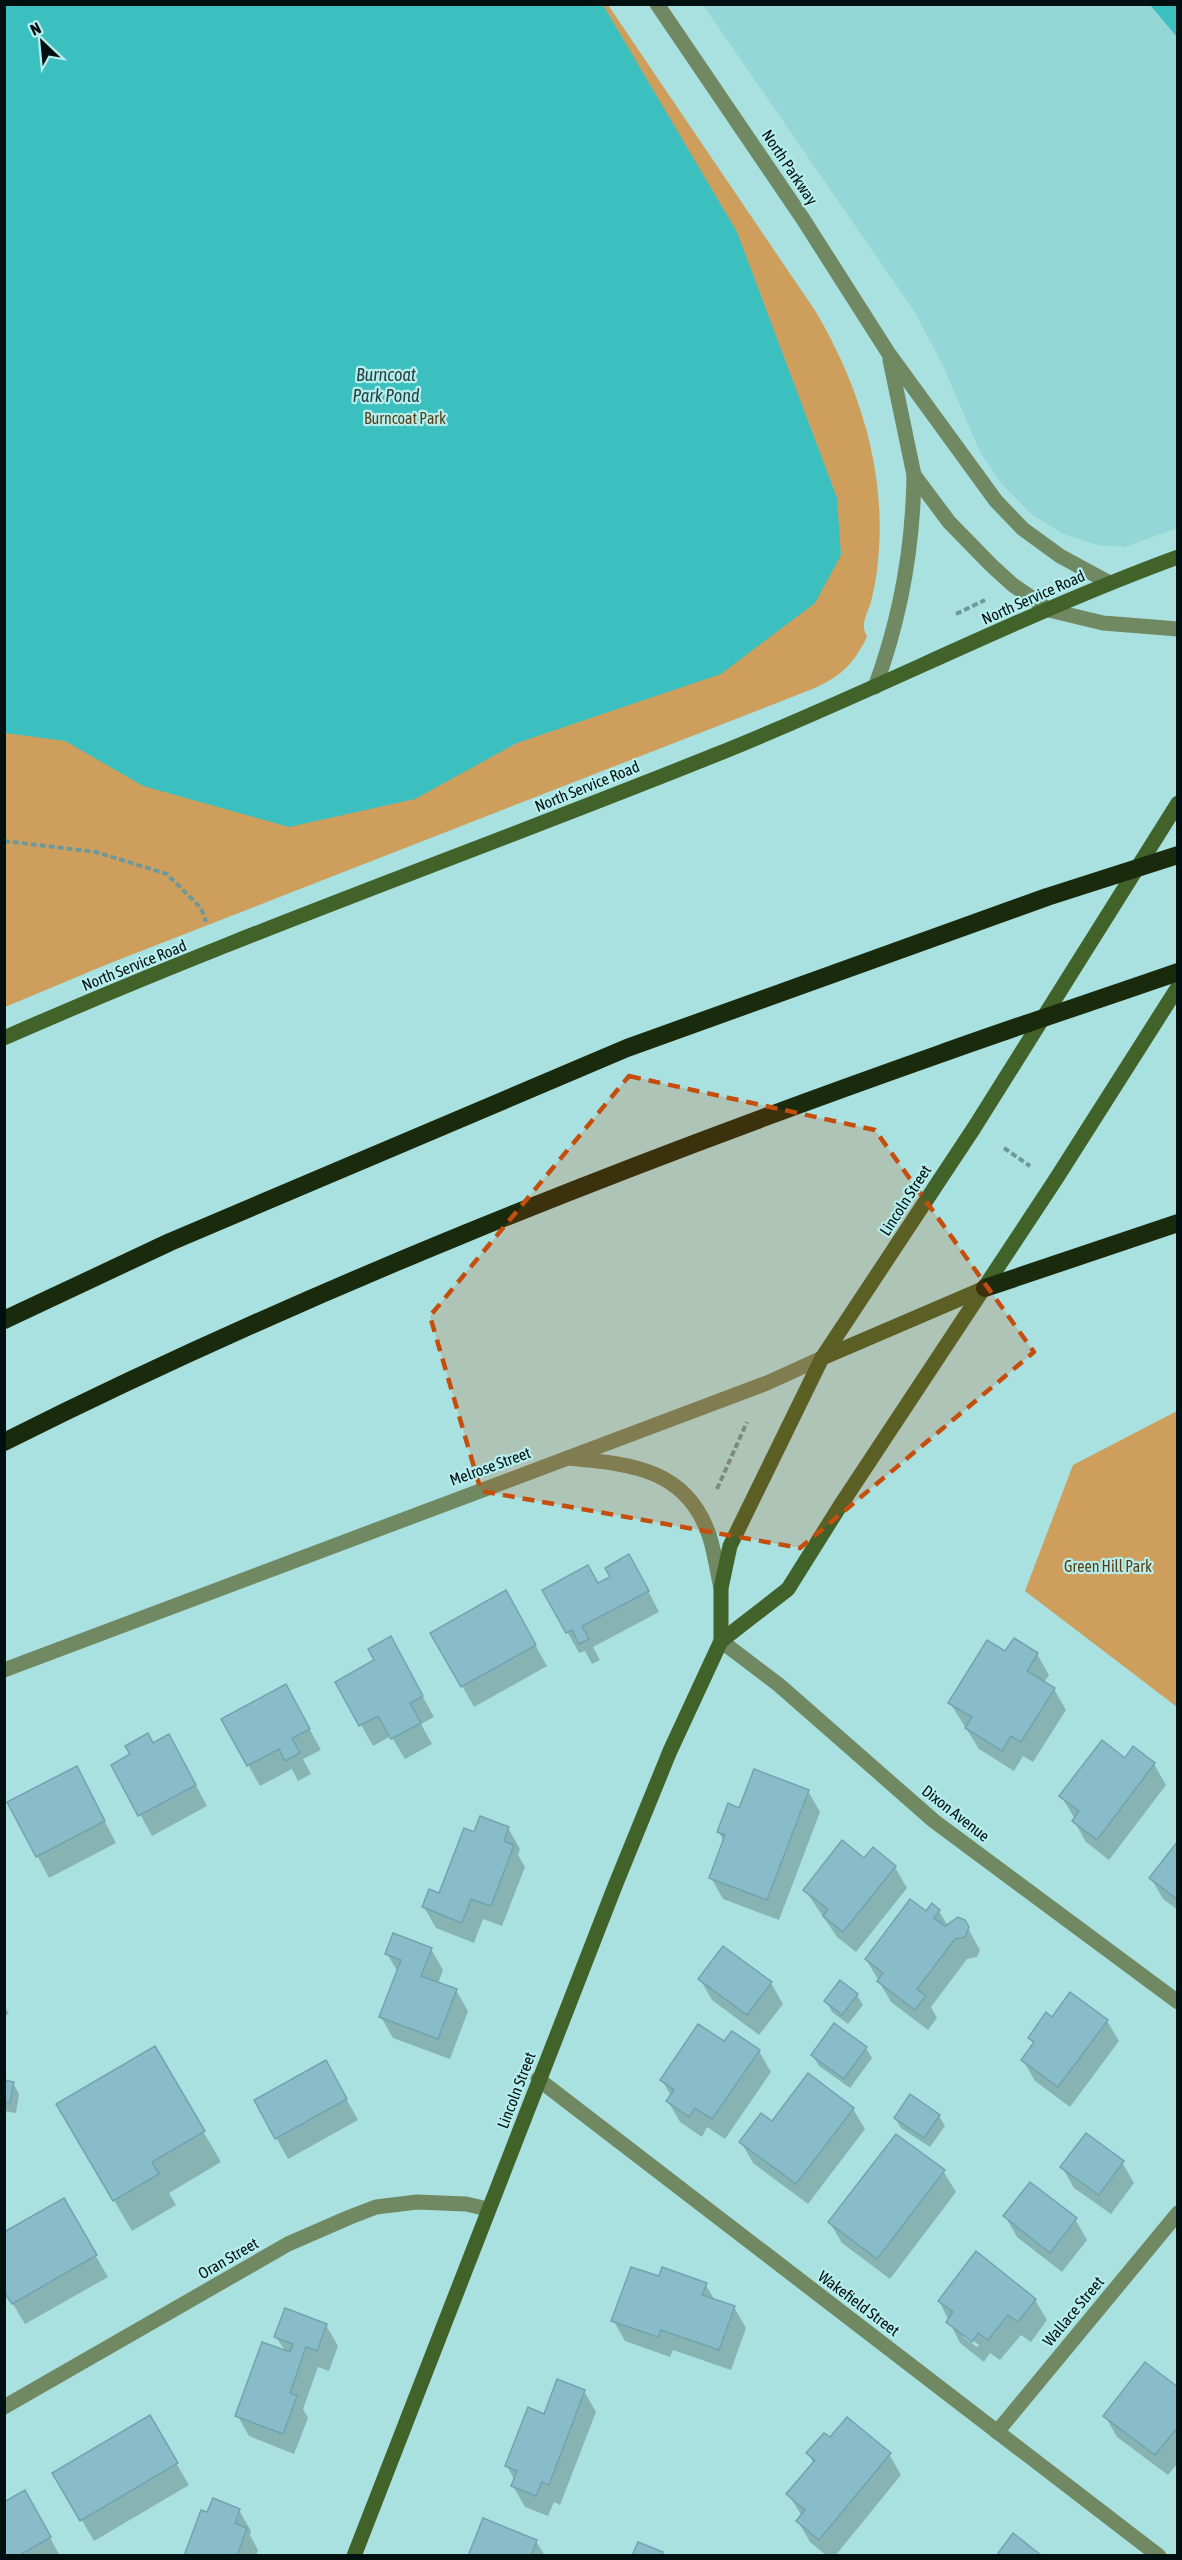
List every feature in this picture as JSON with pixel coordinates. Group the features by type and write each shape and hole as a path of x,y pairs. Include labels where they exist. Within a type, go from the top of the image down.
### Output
{"highway":[{"path":"4,1320 170,1242 627,1048 1047,897 1178,855"},
{"path":"4,1442 120,1384 439,1245 667,1155 935,1055 1178,972"},
{"path":"985,1288 1178,1223"}],"main road":[{"name":"North Service Road","path":"4,1038 217,951 718,754 875,687 1108,582 1178,557"},
{"name":"Lincoln Street","path":"354,2556 444,2328 538,2079 670,1751 721,1641 721,1588 730,1546 822,1358 974,1128 1178,803"},
{"name":"Lincoln Street","path":"721,1641 788,1589 1178,987"},
{"name":"Melrose Street","path":"822,1358 985,1288"}],"street":[{"name":"North Parkway","path":"657,4 803,219 889,354 996,501 1023,529 1060,556 1108,582"},
{"name":"North Parkway","path":"875,687 892,638 912,543 914,475 889,354"},
{"name":"North Parkway","path":"914,475 949,522 992,566 1013,585 1049,610 1103,623 1178,629"},
{"name":"Melrose Street","path":"4,1670 766,1383 822,1358"},
{"path":"564,1458 631,1466 658,1474 682,1491 694,1503 710,1538 721,1588"},
{"name":"Dixon Avenue","path":"721,1641 779,1685 934,1821 1178,2002"},
{"name":"Wakefield Street","path":"538,2079 1159,2556"},
{"name":"Oran Street","path":"4,2407 288,2244 350,2217 376,2207 417,2202 466,2204 488,2209"},
{"name":"Wallace Street","path":"997,2432 1178,2213"}],"path":[{"path":"4,841 96,852 167,874 201,908 217,951"},
{"path":"1004,1148 1031,1167"},
{"path":"714,1496 750,1416"}],"highlighted area":[{"path":"629,1076 875,1130 1034,1352 800,1548 481,1491 430,1316"}],"shaded area":[{"path":"703,5 1177,5 1177,528 1125,547 1097,545 1063,534 1031,514 1002,484 980,452 945,370 916,314"}],"green space":[{"name":"Burncoat Park Pond","path":"5,5 608,5 816,312 846,370 867,432 874,463 880,528 876,577 864,625 867,637 852,662 833,678 815,688 108,964 5,1007"},
{"name":"Green Hill Park","path":"1177,1411 1177,1707 1025,1591 1073,1465"}],"water":[{"name":"Burncoat Park Pond","path":"5,4 603,5 737,232 837,498 841,555 815,603 721,674 517,743 415,799 289,827 143,786 65,741 5,733"},
{"path":"1150,5 1177,5 1177,37"}],"building":[{"path":"629,1554 649,1591 582,1626 589,1639 579,1644 572,1630 566,1633 542,1590 588,1565 598,1583 610,1577 605,1568"},
{"path":"506,1590 536,1645 461,1687 430,1633"},
{"path":"391,1636 423,1696 410,1703 421,1723 391,1739 378,1716 359,1726 335,1682 374,1660 368,1649"},
{"path":"1014,1638 1038,1653 1027,1671 1055,1688 1021,1742 1011,1736 1002,1751 965,1728 972,1717 948,1703 987,1640 1005,1651"},
{"path":"286,1684 310,1729 292,1738 300,1753 285,1761 279,1749 247,1766 221,1719"},
{"path":"148,1733 153,1743 169,1734 196,1785 138,1816 111,1765 130,1754 125,1746"},
{"path":"1102,1740 1125,1758 1133,1746 1155,1763 1097,1840 1072,1821 1079,1811 1059,1796"},
{"path":"77,1766 105,1821 36,1857 7,1802"},
{"path":"754,1769 809,1790 767,1900 709,1878 725,1835 717,1832 728,1803 739,1808"},
{"path":"480,1816 509,1827 504,1841 514,1845 491,1906 471,1899 462,1923 422,1907 429,1889 439,1893 464,1828 474,1832"},
{"path":"842,1840 864,1858 873,1847 896,1866 843,1932 823,1916 828,1909 803,1890"},
{"path":"1178,1841 1178,1900 1149,1878"},
{"path":"910,1899 926,1911 932,1903 940,1910 934,1918 945,1926 958,1917 965,1920 969,1927 965,1937 955,1939 917,1989 926,1996 915,2010 877,1981 883,1973 865,1959"},
{"path":"393,1933 432,1948 421,1976 457,1989 438,2039 379,2017 401,1960 385,1954"},
{"path":"723,1946 772,1982 747,2015 698,1979"},
{"path":"840,1980 858,1994 842,2015 824,2001"},
{"path":"1070,1992 1108,2020 1058,2087 1021,2060 1034,2042 1028,2038 1046,2012 1052,2017"},
{"path":"834,2023 867,2047 844,2079 811,2055"},
{"path":"698,2024 724,2041 732,2031 760,2050 712,2119 695,2108 689,2117 666,2101 674,2090 660,2080"},
{"path":"155,2046 205,2131 152,2162 159,2174 113,2201 56,2104"},
{"path":"326,2060 347,2099 275,2139 254,2100"},
{"path":"808,2073 854,2108 796,2184 739,2142 761,2113 772,2121"},
{"path":"4,2080 14,2082 10,2103 4,2102"},
{"path":"910,2094 940,2115 924,2138 894,2118"},
{"path":"1086,2133 1124,2161 1099,2195 1060,2167"},
{"path":"896,2134 945,2170 877,2259 828,2222"},
{"path":"1030,2182 1077,2218 1050,2253 1003,2216"},
{"path":"64,2198 97,2255 12,2304 4,2292 4,2232"},
{"path":"976,2251 1036,2299 1018,2322 1008,2315 988,2340 978,2333 972,2342 946,2322 953,2312 938,2301"},
{"path":"631,2267 659,2276 662,2267 707,2283 702,2295 735,2306 719,2350 661,2330 658,2337 611,2321"},
{"path":"285,2308 327,2324 317,2351 306,2347 290,2393 297,2396 283,2434 235,2416 262,2342 290,2352 293,2344 274,2337"},
{"path":"1145,2362 1178,2387 1178,2427 1155,2455 1103,2416"},
{"path":"557,2379 585,2390 549,2485 542,2482 536,2496 511,2486 517,2471 505,2466 528,2407 544,2414"},
{"path":"150,2415 178,2463 80,2521 52,2473"},
{"path":"847,2417 891,2453 819,2540 796,2521 805,2510 786,2494 815,2460 806,2453 824,2433 830,2437"},
{"path":"25,2490 51,2537 18,2556 4,2556 4,2502"},
{"path":"213,2498 240,2509 235,2523 247,2528 237,2556 184,2556 201,2510 207,2512"},
{"path":"483,2518 537,2540 531,2556 468,2556"},
{"path":"1013,2533 1042,2556 996,2556"},
{"path":"638,2542 663,2552 662,2556 632,2556"}],"park label":[{"name":"Burncoat Park","path":"405,418"}]}
